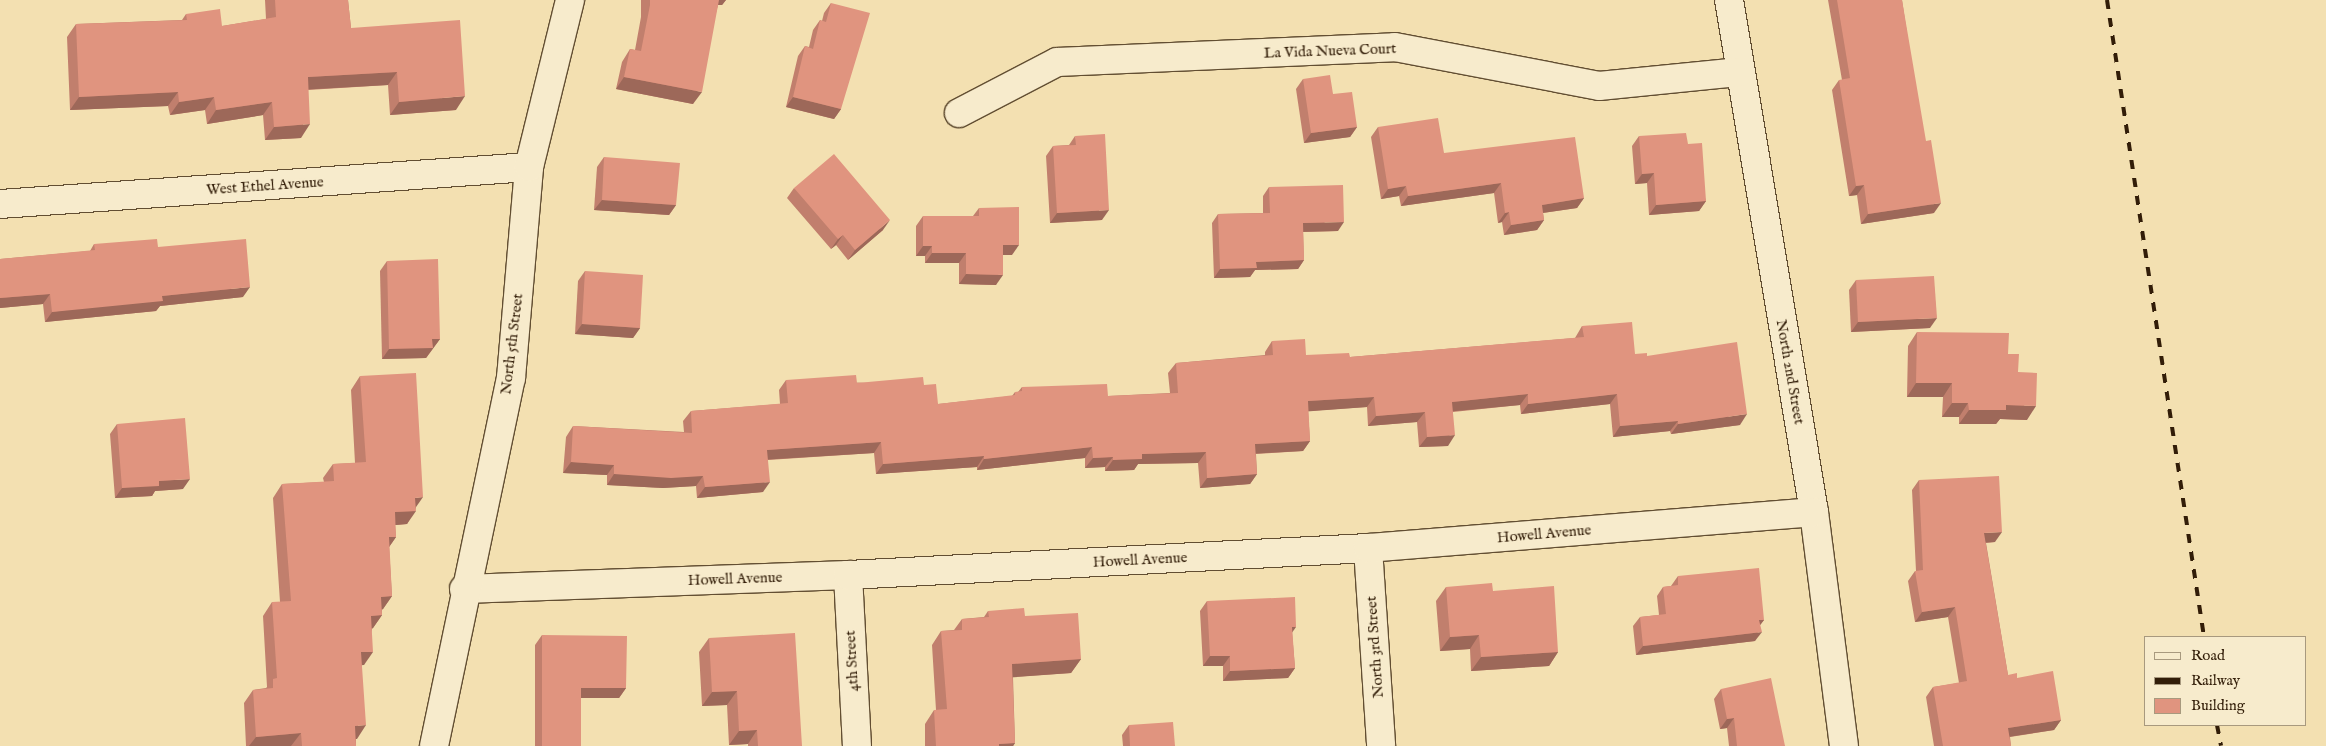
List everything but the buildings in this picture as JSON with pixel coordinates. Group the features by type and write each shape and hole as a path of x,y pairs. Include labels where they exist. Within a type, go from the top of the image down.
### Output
{"street":[{"name":"North 5th Street","path":"434,746 464,590 511,378 529,168 570,0"},
{"name":"North 2nd Street","path":"1729,0 1814,512 1844,746"},
{"name":"La Vida Nueva Court","path":"959,112 1057,62 1395,47 1599,86 1740,72"},
{"name":"West Ethel Avenue","path":"0,204 529,168"},
{"name":"Howell Avenue","path":"464,590 848,575 1368,548 1814,512"},
{"name":"North 3rd Street","path":"1368,548 1381,746"},
{"name":"4th Street","path":"848,575 857,746"}],"railway":[{"path":"2107,0 2204,636"},
{"path":"2217,726 2221,746"}]}
